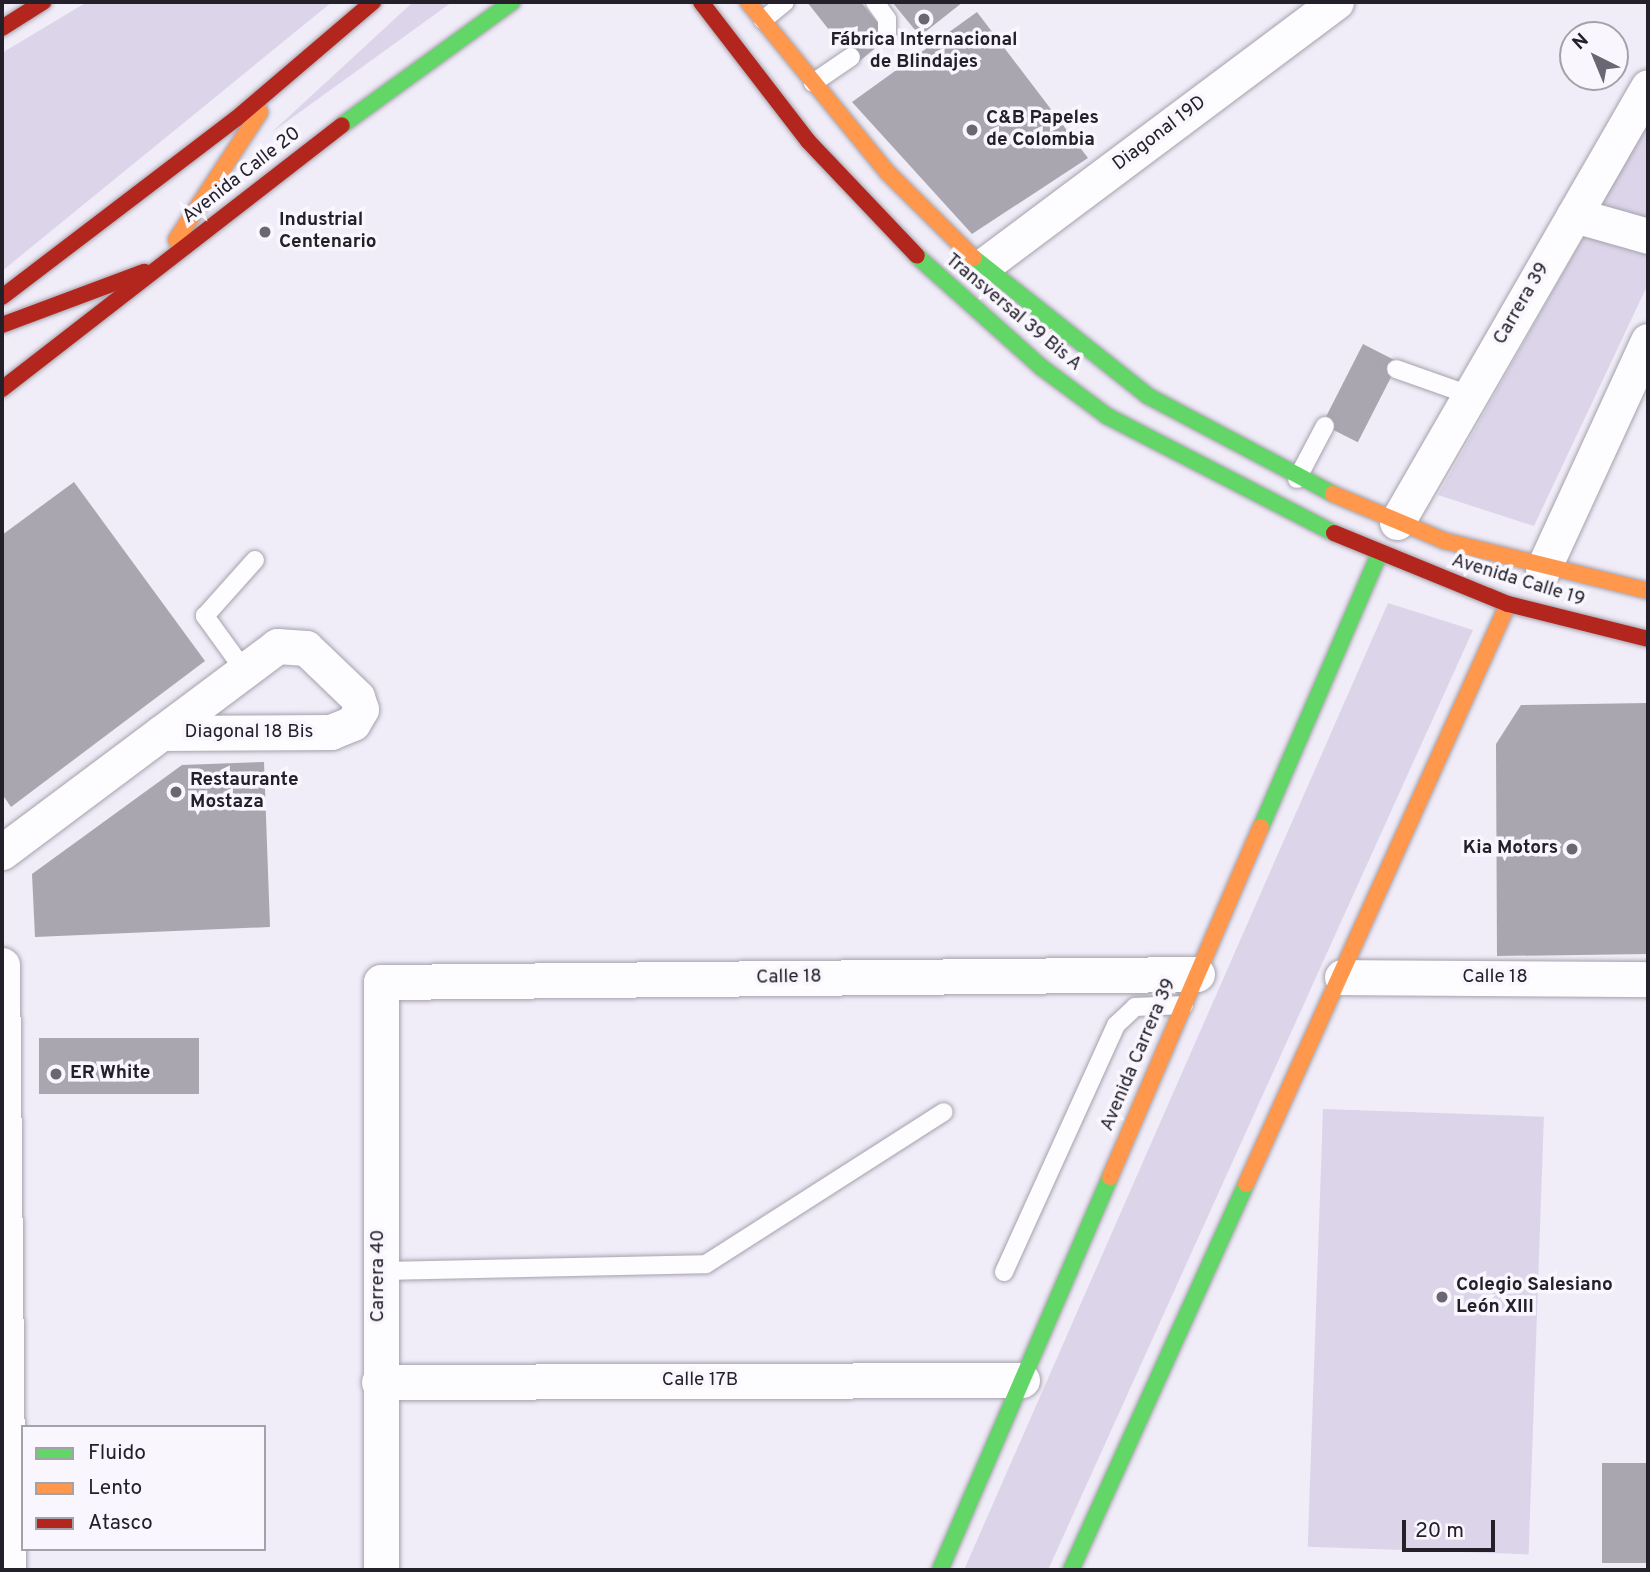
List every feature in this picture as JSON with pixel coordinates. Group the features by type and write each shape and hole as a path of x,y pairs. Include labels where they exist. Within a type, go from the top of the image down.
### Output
{"main road":[{"path":"2,27 43,2"},
{"path":"2,297 280,83 373,2"},
{"name":"Avenida Calle 20","path":"2,389 160,265 512,2"},
{"name":"Transversal 39 Bis A","path":"701,2 852,191 1041,367 1181,459 1378,556"},
{"name":"Transversal 39 Bis A","path":"748,2 887,172 983,266 1083,352 1148,396 1297,479 1397,522"},
{"path":"2,325 160,265 280,83"},
{"name":"Avenida Calle 19","path":"1397,522 1543,569 1648,591"},
{"name":"Avenida Calle 19","path":"1378,556 1508,604 1648,639"},
{"name":"Avenida Carrera 39","path":"940,1570 1378,556"},
{"path":"1071,1570 1342,978 1508,604"}],"street":[{"name":"Diagonal 19D","path":"983,266 1336,2"},
{"name":"Carrera 39","path":"1397,522 1648,87"},
{"path":"1574,215 1648,236"},
{"path":"1543,569 1648,341"},
{"name":"Diagonal 18 Bis","path":"2,852 277,646 293,642 358,697 361,709 353,723 331,732 162,733"},
{"path":"4,965 8,1570"},
{"name":"Calle 18","path":"1342,978 1648,979"},
{"name":"Calle 18","path":"381,982 1190,990"},
{"name":"Carrera 40","path":"381,982 381,1570"},
{"name":"Calle 17B","path":"379,1382 1022,1380"}],"lane":[{"path":"762,20 785,2"},
{"path":"875,2 887,19 887,34"},
{"path":"813,83 851,57"},
{"path":"1396,369 1470,395"},
{"path":"1297,479 1325,426"},
{"path":"244,670 205,616 255,560"},
{"path":"1004,1272 1116,1025 1148,1003 1190,990"},
{"path":"380,1271 706,1264 944,1112"}],"shaded area":[{"path":"87,2 332,2 2,271 2,53"},
{"path":"413,2 452,2 271,133"},
{"path":"1648,122 1648,284 1534,526 1438,495"},
{"path":"1388,603 1473,630 1048,1570 964,1570"},
{"path":"1323,1109 1544,1117 1529,1554 1308,1547"}],"building":[{"path":"807,2 861,2 889,37 856,64"},
{"name":"Fábrica Internacional de Blindajes","path":"892,2 963,2 920,36"},
{"name":"C&B Papeles de Colombia","path":"977,12 1088,158 972,234 852,102"},
{"path":"1363,344 1399,362 1358,442 1322,424"},
{"path":"74,482 205,661 11,807 2,794 2,535"},
{"name":"Kia Motors","path":"1648,703 1648,954 1497,956 1496,744 1521,705"},
{"path":"264,762 270,927 35,937 32,874 182,765"},
{"path":"39,1038 199,1038 199,1094 39,1094"},
{"path":"1602,1463 1648,1463 1648,1563 1602,1563"}],"traffic: fast":[{"path":"342,125 512,2"},
{"path":"917,256 1041,367 1107,416 1334,533"},
{"path":"974,258 1148,396 1333,494"},
{"path":"1261,827 1378,556"},
{"path":"940,1570 1110,1177"},
{"path":"1071,1570 1246,1184"}],"traffic: slow":[{"path":"748,2 887,172 974,258"},
{"path":"176,240 260,112"},
{"path":"1333,494 1445,541 1648,591"},
{"path":"1246,1184 1508,604"},
{"path":"1110,1177 1261,827"}],"traffic: jam":[{"path":"2,28 43,2"},
{"path":"2,297 237,118 373,2"},
{"path":"701,2 808,141 917,256"},
{"path":"2,389 342,125"},
{"path":"2,325 144,272"},
{"path":"1334,533 1508,604 1648,639"}],"place":[{"name":"Fábrica Internacional de Blindajes","path":"924,19"},
{"name":"C&B Papeles de Colombia","path":"972,130"},
{"name":"Industrial Centenario","path":"265,232"},
{"name":"Restaurante Mostaza","path":"176,792"},
{"name":"Kia Motors","path":"1572,849"},
{"name":"ER White","path":"56,1074"},
{"name":"Colegio Salesiano León XIII","path":"1442,1297"}]}
